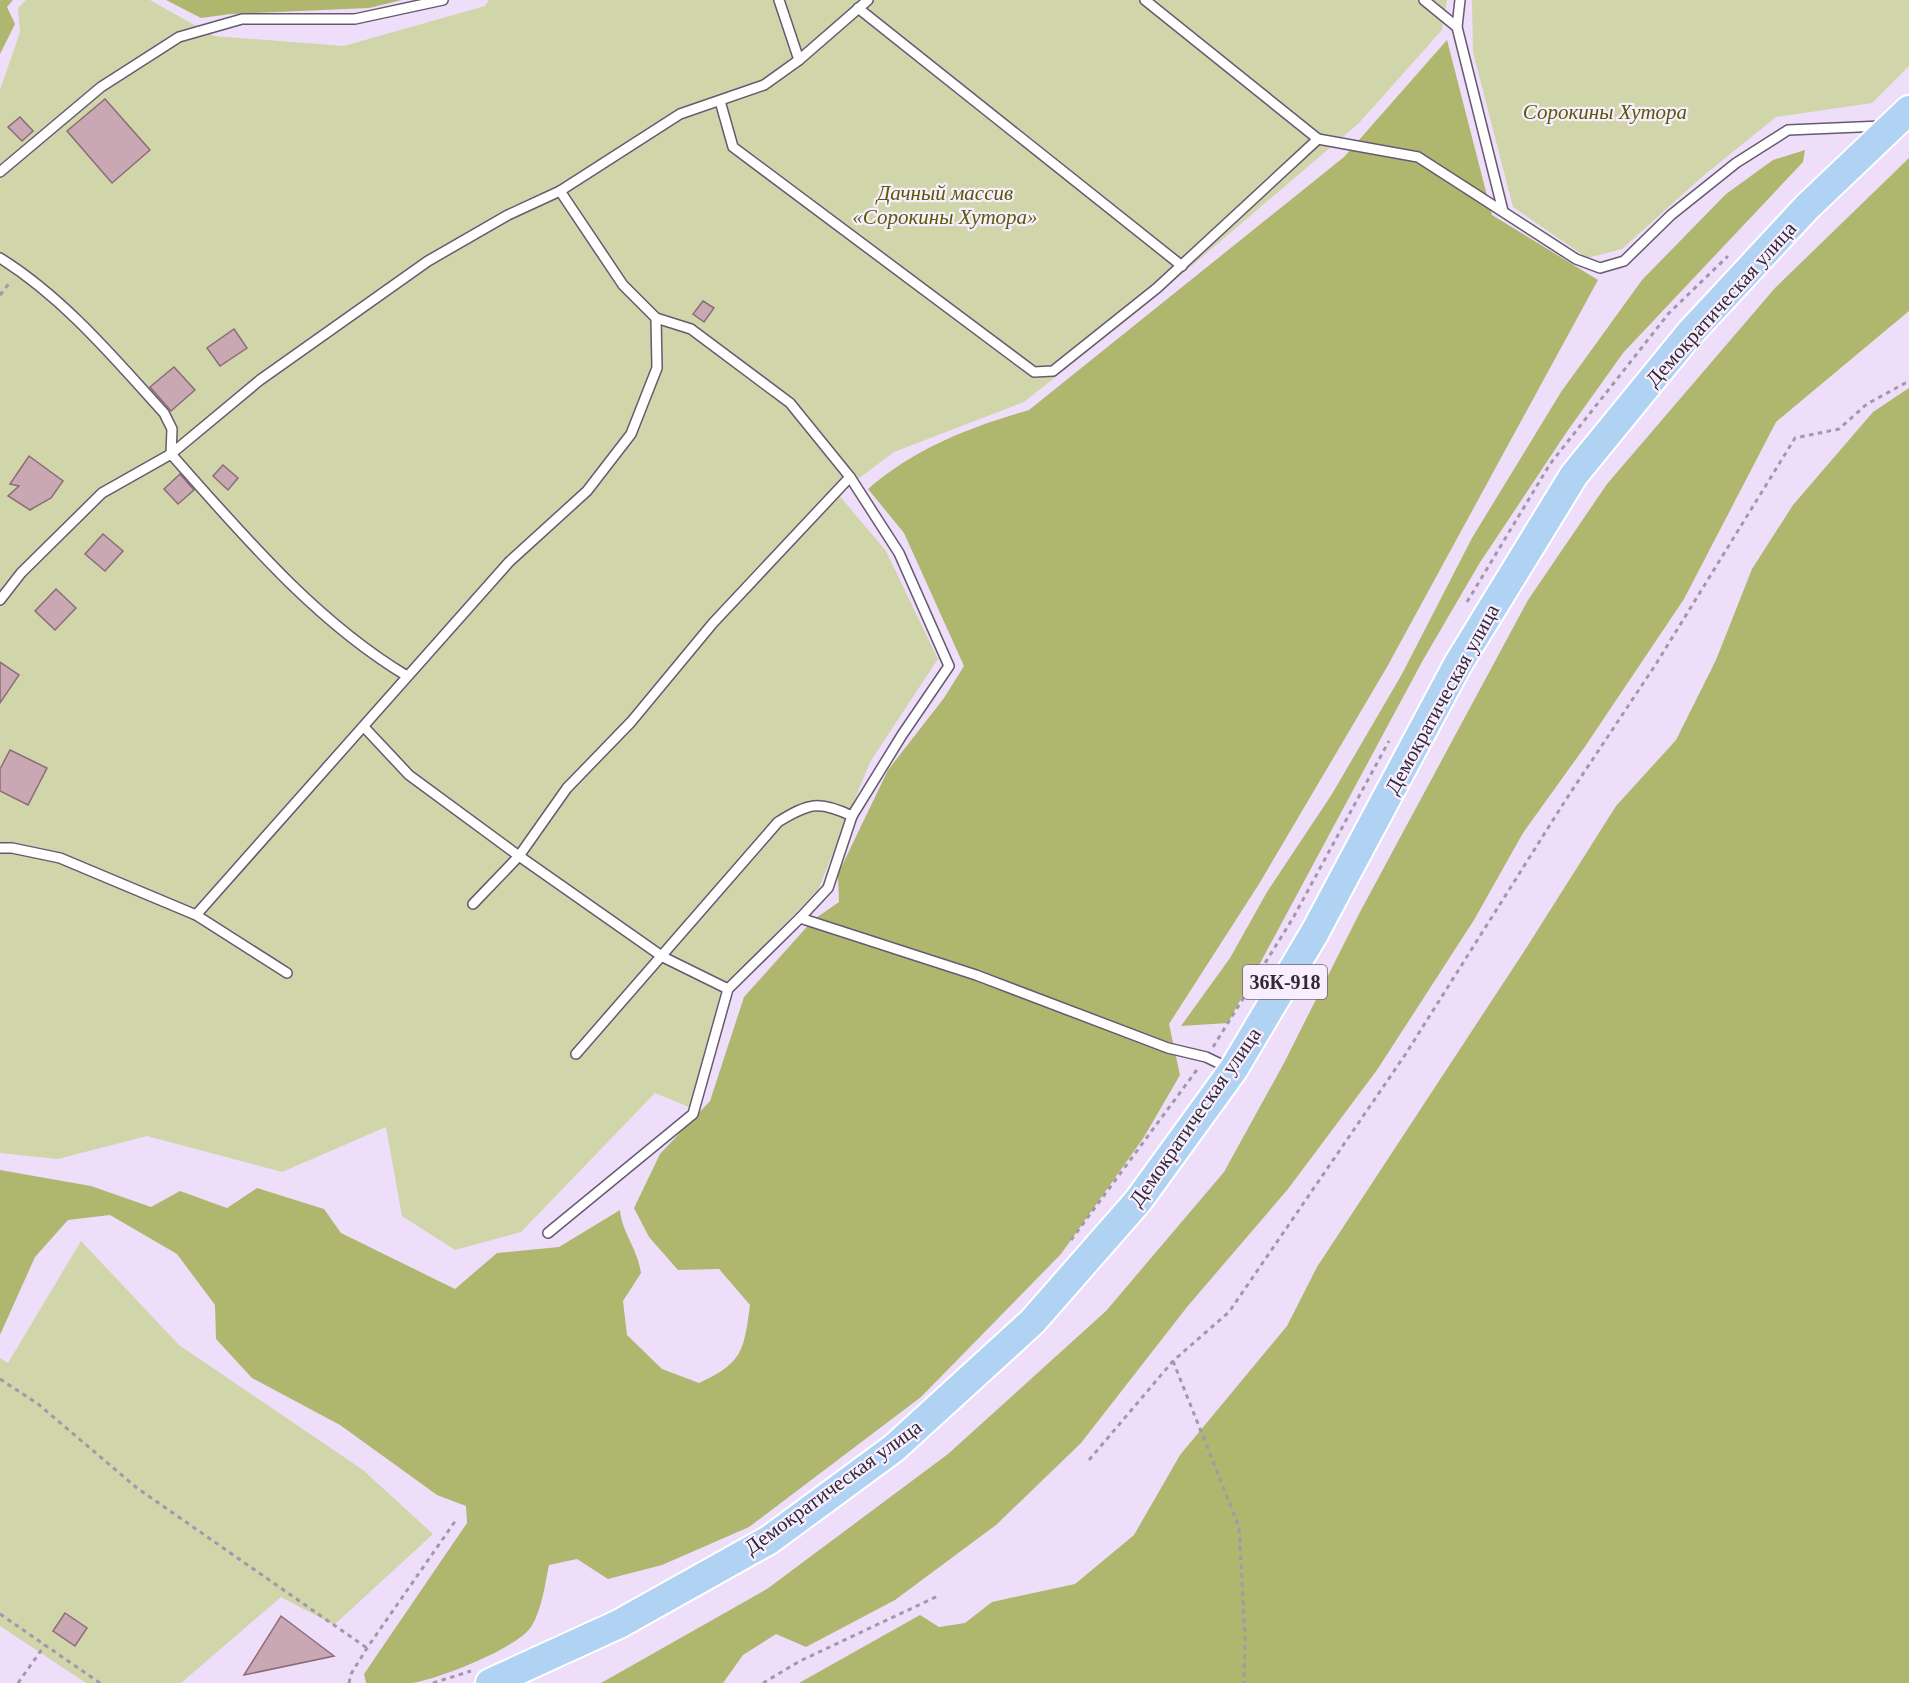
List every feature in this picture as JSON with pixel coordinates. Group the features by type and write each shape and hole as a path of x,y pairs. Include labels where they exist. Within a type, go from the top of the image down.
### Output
{"main road":[{"name":"Демократическая улица","path":"485,1675 619,1624 769,1540 894,1448 1032,1322 1138,1201 1233,1070 1315,932 1458,664 1574,476 1690,333 1807,207 1901,118"}],"lane":[{"path":"0,172 102,87 179,37 242,19 355,19 443,0"},
{"path":"779,0 799,60"},
{"path":"0,600 21,573 102,493 171,454 260,380 428,261 508,215 560,191 680,114 764,85 799,60 868,0"},
{"path":"1145,0 1318,139 1418,157 1576,259 1599,268 1624,261 1671,215 1736,163 1788,130 1901,118"},
{"path":"1424,0 1457,27"},
{"path":"1460,0 1457,27 1503,211"},
{"path":"858,8 1182,266"},
{"path":"720,101 734,147 1034,372 1053,371 1182,266 1224,229 1270,180 1318,139"},
{"path":"548,1233 693,1114 728,989 828,888 852,816 902,735 949,666 898,553 850,477 790,403 691,329 656,318 623,285 560,191"},
{"path":"0,258 20,271 89,331 164,413 172,429 171,454 222,511 299,590 372,655 407,676"},
{"path":"196,915 509,562 587,491 631,434 657,368 656,318"},
{"path":"473,904 519,856 567,788 631,722 713,623 850,477"},
{"path":"364,727 409,775 519,856 663,957 728,989"},
{"path":"576,1054 663,957 778,822 802,807 828,804 852,816"},
{"path":"0,848 12,848 60,858 196,915 287,973"},
{"path":"800,918 976,975 1168,1048 1206,1057 1233,1070"}],"path":[{"path":"1464,608 1550,464 1669,313 1729,255"},
{"path":"1089,1460 1173,1361 1229,1312 1405,1055 1565,801 1656,664 1795,438 1839,429 1867,404 1909,381"},
{"path":"1067,1246 1206,1057 1293,918 1394,732"},
{"path":"1173,1361 1239,1527 1245,1636 1244,1683"},
{"path":"0,1379 38,1404 137,1488 367,1648"},
{"path":"349,1683 351,1674 367,1648 456,1520"},
{"path":"763,1683 800,1661 940,1595"},
{"path":"0,1614 100,1683"},
{"path":"18,1683 45,1645"},
{"path":"433,1683 485,1675"}],"green space":[{"path":"0,0 13,0 7,7 15,24 0,54"},
{"name":"Дачный массив «Сорокины Хутора»","path":"26,0 150,0 214,36 344,46 485,6 489,0 1447,0 1442,30 1359,123 1141,309 1024,402 894,452 838,494 886,551 938,659 870,762 818,890 722,988 689,1107 655,1093 521,1232 455,1250 402,1216 386,1127 282,1172 147,1136 58,1159 0,1153 0,90 20,32 18,8"},
{"path":"166,0 402,0 369,8 231,14 201,18"},
{"name":"Сорокины Хутора","path":"1472,0 1909,0 1909,66 1872,103 1776,117 1703,176 1622,249 1587,258 1513,207 1473,52"},
{"path":"1447,40 1492,215 1598,280 1387,667 1259,884 1169,1024 1180,1075 1144,1137 1061,1254 921,1397 749,1527 662,1565 608,1579 577,1559 549,1565 543,1597 535,1620 523,1635 510,1644 440,1676 412,1683 366,1683 364,1674 467,1523 466,1506 437,1495 340,1425 252,1378 216,1339 215,1305 177,1254 110,1215 68,1220 35,1257 0,1335 0,1170 91,1186 151,1207 180,1191 227,1208 257,1188 324,1209 341,1233 455,1289 497,1253 559,1247 620,1210 641,1273 623,1301 627,1335 662,1369 699,1383 725,1369 739,1353 743,1344 750,1305 719,1269 678,1270 649,1237 634,1208 660,1154 710,1101 744,997 813,920 839,902 838,874 888,770 944,698 964,666 904,533 868,489 905,462 944,440 1029,410 1344,157"},
{"path":"1805,150 1803,162 1623,353 1566,433 1479,564 1423,660 1228,1023 1181,1026 1230,958 1267,892 1332,794 1402,674 1472,538 1561,392 1642,280 1726,194 1773,160"},
{"path":"1909,158 1909,311 1776,422 1684,599 1584,748 1523,833 1474,920 1377,1070 1288,1189 1187,1307 1081,1443 996,1525 895,1600 806,1647 776,1634 743,1655 723,1683 601,1683 767,1589 948,1454 1106,1311 1224,1172 1284,1063 1360,912 1528,600 1607,484 1775,288"},
{"path":"1909,388 1909,1683 799,1683 920,1615 939,1627 965,1623 992,1602 1075,1584 1134,1535 1180,1455 1287,1326 1317,1267 1523,953 1616,806 1676,740 1716,660 1752,569 1793,505 1873,412"},
{"path":"81,1241 179,1345 363,1470 433,1534 334,1625 281,1597 181,1683 86,1683 0,1626 0,1358 8,1363"}],"building":[{"path":"105,99 150,150 112,183 67,131"},
{"path":"20,117 33,131 22,141 8,127"},
{"path":"703,301 714,308 704,322 693,314"},
{"path":"234,329 247,348 220,366 207,348"},
{"path":"174,367 195,390 171,411 150,387"},
{"path":"29,456 63,481 51,498 30,510 8,496 19,486 10,484"},
{"path":"223,465 238,478 228,490 213,476"},
{"path":"180,474 194,490 178,504 164,489"},
{"path":"103,534 123,551 105,571 85,554"},
{"path":"56,589 76,608 55,630 35,611"},
{"path":"0,662 19,675 0,703"},
{"path":"10,750 47,768 28,805 0,791 0,769"},
{"path":"65,1613 87,1628 75,1646 53,1631"},
{"path":"281,1616 334,1656 244,1675"}]}
